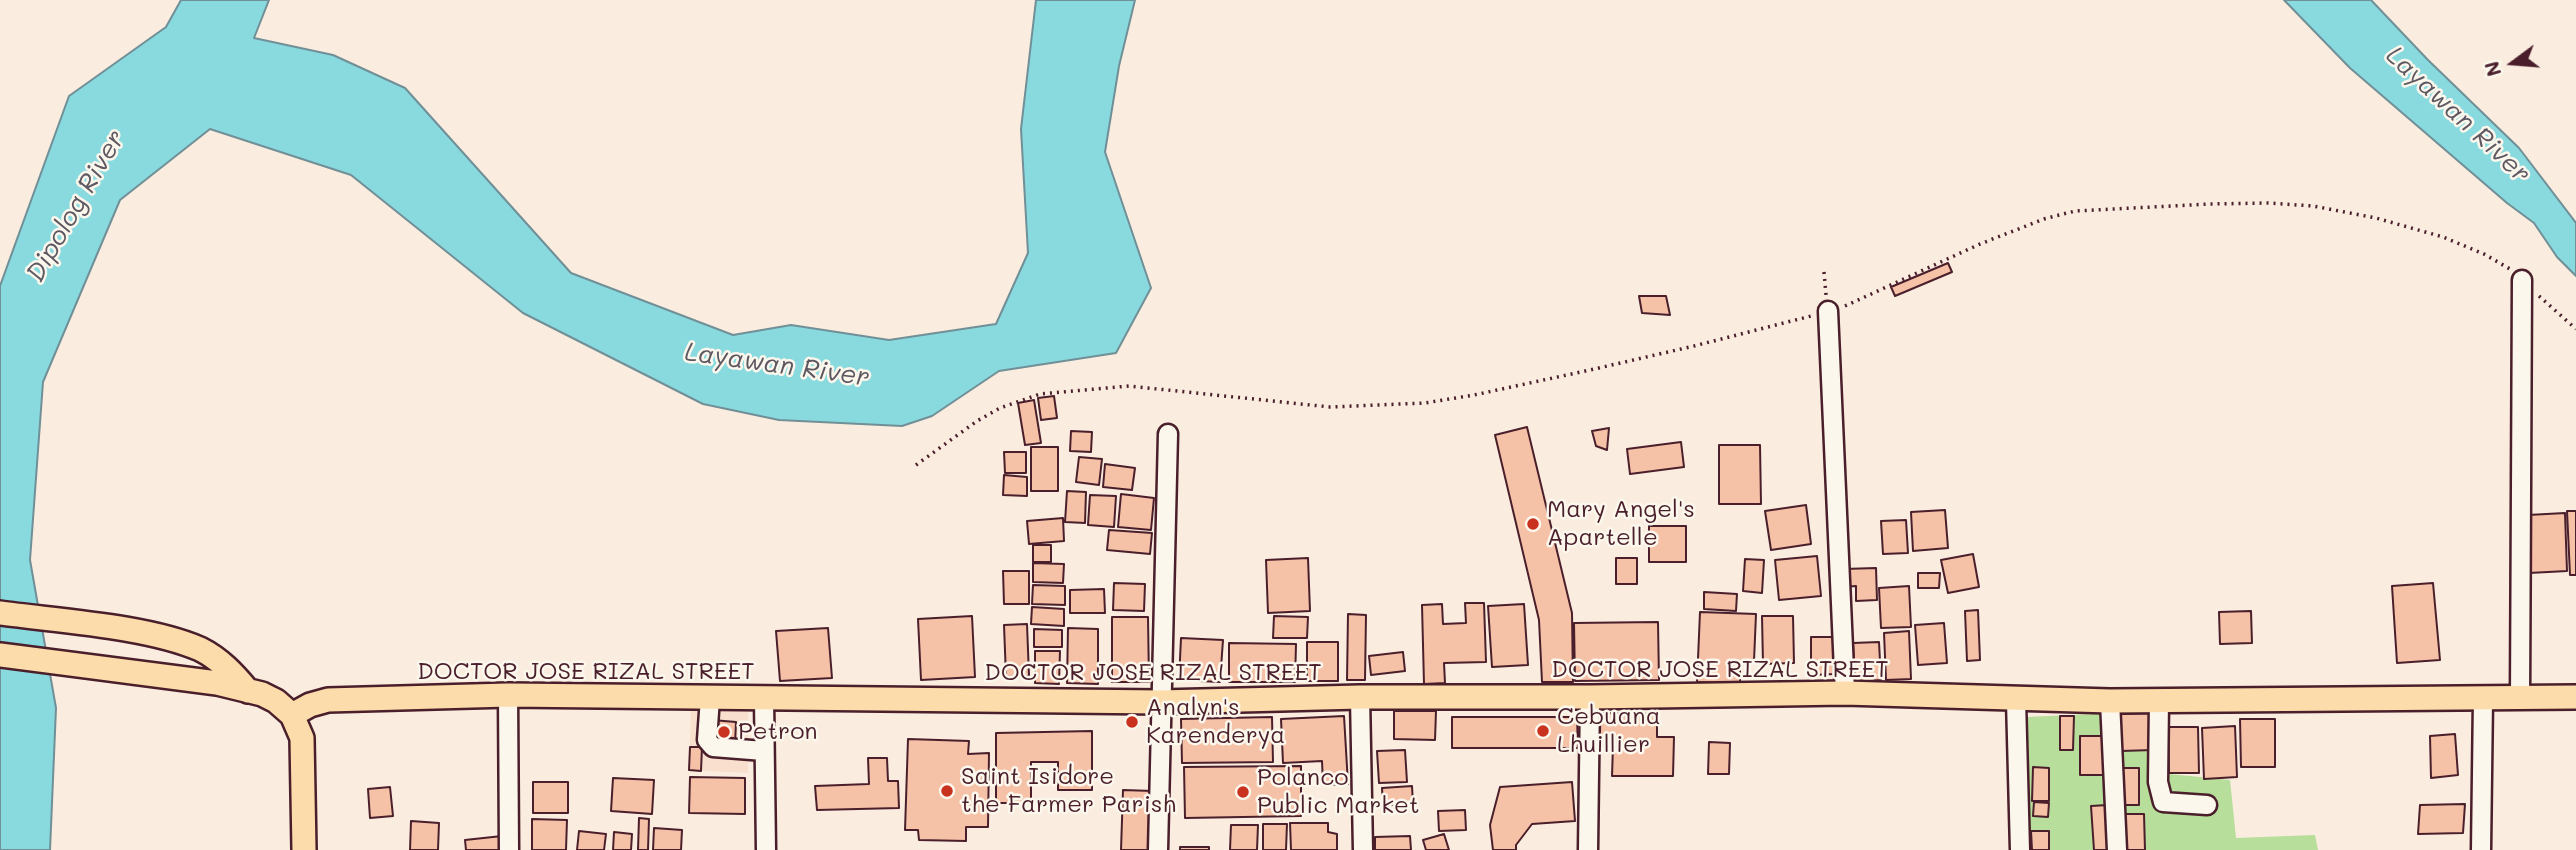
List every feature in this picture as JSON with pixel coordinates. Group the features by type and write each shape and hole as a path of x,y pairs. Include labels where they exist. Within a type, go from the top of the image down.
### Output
{"main road":[{"path":"0,613 154,635 200,650 229,668 248,691"},
{"path":"0,654 217,683 275,701 292,715 298,725 303,756 304,850"},
{"name":"DOCTOR JOSE RIZAL STREET","path":"292,715 310,705 328,701 508,695 1161,702 1360,697 1845,693 2110,701 2576,697"}],"street":[{"path":"2520,698 2522,280"},
{"path":"1828,312 1845,693"},
{"path":"1158,850 1168,434"},
{"path":"508,695 509,850"},
{"path":"1360,697 1363,850"},
{"path":"1588,850 1590,697"},
{"path":"710,698 709,744 713,747 764,751"},
{"path":"764,699 766,850"},
{"path":"2481,850 2483,699"},
{"path":"2017,700 2020,850"},
{"path":"2110,701 2117,850"},
{"path":"2159,701 2158,782 2163,802 2207,805"}],"path":[{"path":"916,466 977,421 1000,408 1040,394 1129,386 1330,407 1414,404 1475,395 1616,364 1828,312 1980,244 2044,219 2075,211 2267,203 2313,206 2376,218 2443,237 2504,265 2576,329"}],"shaded area":[{"path":"691,708 748,709 748,773 689,770"}],"green space":[{"path":"2116,713 2121,850 2030,850 2026,717"},
{"path":"2118,713 2167,713 2169,774 2230,780 2236,838 2315,835 2318,850 2124,850"}],"water":[{"path":"181,0 269,0 254,38 333,55 405,88 571,273 733,335 791,325 889,340 996,324 1028,253 1021,129 1036,0 1135,0 1119,66 1105,152 1151,288 1116,353 999,371 932,416 902,426 779,420 703,404 523,313 351,175 210,129 120,200 43,382 30,560 56,708 50,850 0,850 0,286 69,96 166,27"},
{"name":"Layawan River","path":"2284,0 2371,0 2428,60 2519,148 2576,223 2576,276 2557,257 2534,223 2350,68"}],"building":[{"path":"1948,263 1952,272 1895,296 1891,287"},
{"path":"1639,296 1666,296 1670,315 1642,313"},
{"path":"1054,396 1057,418 1041,420 1038,398"},
{"path":"1034,400 1041,443 1025,445 1018,403"},
{"name":"Mary Angel's Apartelle","path":"1527,427 1572,613 1573,682 1542,682 1539,620 1495,435"},
{"path":"1609,428 1607,450 1596,446 1592,431"},
{"path":"1071,431 1092,432 1091,452 1070,451"},
{"path":"1681,442 1684,467 1630,474 1627,449"},
{"path":"1719,445 1760,445 1761,504 1719,504"},
{"path":"1031,447 1058,447 1058,491 1031,491"},
{"path":"1004,452 1026,452 1026,473 1005,473"},
{"path":"1079,457 1102,459 1099,485 1076,482"},
{"path":"1105,464 1135,468 1132,490 1103,487"},
{"path":"1004,475 1027,477 1027,496 1003,495"},
{"path":"1067,491 1086,492 1085,523 1065,522"},
{"path":"1121,494 1154,498 1151,530 1118,527"},
{"path":"1090,495 1116,496 1114,527 1088,525"},
{"path":"1806,505 1811,544 1771,550 1765,511"},
{"path":"1945,510 1948,548 1913,551 1911,512"},
{"path":"2567,511 2576,511 2576,575 2570,575"},
{"path":"2565,513 2567,571 2529,573 2528,515"},
{"path":"1063,518 1064,541 1029,544 1027,521"},
{"path":"1906,520 1908,553 1883,554 1881,521"},
{"path":"1649,526 1686,526 1686,562 1649,562"},
{"path":"1109,530 1152,533 1150,554 1107,550"},
{"path":"1033,545 1051,545 1051,562 1033,562"},
{"path":"1973,554 1979,587 1948,593 1941,560"},
{"path":"1817,556 1821,596 1779,600 1775,560"},
{"path":"1308,558 1310,611 1268,613 1266,560"},
{"path":"1616,558 1637,558 1637,584 1616,584"},
{"path":"1745,559 1764,560 1762,593 1743,591"},
{"path":"1033,563 1064,564 1063,583 1033,582"},
{"path":"1876,568 1877,600 1856,601 1856,586 1844,587 1844,569"},
{"path":"1003,571 1029,571 1029,604 1004,604"},
{"path":"1918,573 1940,573 1939,588 1918,588"},
{"path":"1114,583 1145,584 1144,611 1113,610"},
{"path":"2433,583 2440,660 2397,663 2392,586"},
{"path":"1033,585 1065,586 1065,605 1032,604"},
{"path":"1909,586 1911,627 1881,628 1879,588"},
{"path":"1104,589 1105,613 1070,613 1070,590"},
{"path":"1704,592 1737,594 1736,611 1704,609"},
{"path":"1465,603 1484,603 1486,662 1444,663 1445,683 1424,684 1422,605 1442,604 1443,624 1466,623"},
{"path":"1524,604 1528,665 1492,667 1488,606"},
{"path":"1032,607 1064,609 1064,626 1031,624"},
{"path":"1978,610 1980,660 1967,661 1965,611"},
{"path":"2251,611 2252,643 2220,644 2219,612"},
{"path":"1700,612 1756,614 1754,661 1740,665 1740,684 1697,682"},
{"path":"1348,614 1366,615 1365,680 1347,680"},
{"path":"972,616 975,677 921,680 918,619"},
{"path":"1274,616 1308,617 1307,638 1273,638"},
{"path":"1762,616 1793,616 1794,663 1763,664"},
{"path":"1112,617 1148,617 1149,682 1112,682"},
{"path":"1658,622 1659,680 1575,681 1574,623"},
{"path":"1944,623 1947,663 1918,665 1915,625"},
{"path":"1027,624 1029,676 1006,677 1004,625"},
{"path":"828,628 832,678 780,681 776,631"},
{"path":"1068,628 1098,629 1098,684 1067,683"},
{"path":"1034,629 1062,630 1062,647 1034,647"},
{"path":"1909,631 1911,679 1886,680 1884,633"},
{"path":"1811,637 1834,637 1835,674 1811,675"},
{"path":"1181,638 1223,640 1220,682 1179,680"},
{"path":"1307,642 1338,642 1338,681 1307,681"},
{"path":"1879,642 1881,680 1855,682 1853,643"},
{"path":"1229,643 1296,644 1295,682 1229,682"},
{"path":"1035,651 1060,651 1059,684 1035,683"},
{"path":"1403,652 1405,671 1371,675 1369,656"},
{"path":"1394,711 1436,711 1435,740 1394,739"},
{"path":"1597,713 1657,714 1657,737 1674,737 1673,776 1612,776 1613,746 1597,745"},
{"path":"2152,713 2153,750 2121,751 2120,714"},
{"path":"1344,716 1348,784 1323,785 1322,761 1283,763 1281,719"},
{"path":"2060,716 2074,716 2073,750 2060,750"},
{"path":"1272,717 1273,762 1182,763 1181,719"},
{"path":"1452,717 1577,717 1578,748 1452,748"},
{"path":"2240,719 2275,719 2275,767 2241,767"},
{"name":"Petron","path":"712,720 736,722 735,744 711,743"},
{"path":"2235,726 2237,777 2204,779 2202,728"},
{"path":"2168,727 2198,727 2199,773 2169,773"},
{"path":"1092,731 1092,790 1058,790 1058,762 1031,762 1031,803 996,803 996,733"},
{"path":"2455,734 2458,775 2431,778 2430,736"},
{"path":"2080,736 2105,736 2105,775 2080,775"},
{"name":"Saint Isidore the Farmer Parish","path":"908,739 969,741 968,754 989,753 988,827 966,827 966,841 919,840 918,830 905,830"},
{"path":"1709,742 1730,743 1729,774 1708,774"},
{"path":"690,747 702,747 701,771 689,770"},
{"path":"1405,750 1407,782 1379,783 1377,751"},
{"path":"868,758 887,758 888,781 898,781 899,808 817,810 815,786 869,784"},
{"name":"Polanco Public Market","path":"1301,766 1301,816 1185,818 1184,767"},
{"path":"2033,767 2049,768 2049,801 2032,801"},
{"path":"2121,768 2139,768 2139,805 2121,805"},
{"path":"690,777 745,778 745,814 689,813"},
{"path":"613,778 654,780 652,814 611,811"},
{"path":"533,782 568,782 568,813 533,813"},
{"path":"1572,782 1575,821 1532,824 1516,845 1516,850 1493,850 1490,825 1500,787"},
{"path":"1412,786 1413,804 1383,805 1382,788"},
{"path":"390,787 393,816 370,818 368,789"},
{"path":"1123,790 1153,791 1151,850 1121,850"},
{"path":"2034,802 2049,803 2048,817 2033,816"},
{"path":"2465,804 2463,833 2418,834 2420,805"},
{"path":"2108,805 2111,850 2094,850 2091,806"},
{"path":"1465,810 1466,830 1439,831 1438,811"},
{"path":"2123,814 2144,814 2145,850 2124,850"},
{"path":"639,818 649,819 648,850 638,850"},
{"path":"532,819 567,820 566,850 532,850"},
{"path":"411,821 439,823 438,850 410,850"},
{"path":"1290,823 1328,823 1328,832 1337,834 1337,850 1291,850"},
{"path":"1263,824 1287,824 1286,850 1263,850"},
{"path":"1231,825 1258,825 1257,850 1230,850"},
{"path":"654,828 682,830 681,850 653,850"},
{"path":"579,831 606,834 604,850 577,850"},
{"path":"2031,831 2049,831 2049,850 2032,850"},
{"path":"614,832 632,834 631,850 613,850"},
{"path":"1444,834 1449,850 1426,850 1423,840"},
{"path":"502,836 504,850 466,850 465,840"},
{"path":"1410,836 1411,850 1375,850 1375,837"},
{"path":"1180,847 1209,847 1209,850 1180,850"}],"place":[{"name":"Mary Angel's Apartelle","path":"1533,524"},
{"name":"Analyn's Karenderya","path":"1132,722"},
{"name":"Cebuana Lhuillier","path":"1543,731"},
{"name":"Petron","path":"724,732"},
{"name":"Saint Isidore the Farmer Parish","path":"947,791"},
{"name":"Polanco Public Market","path":"1243,792"}],"water label":[{"name":"Dipolog River","path":"76,206"}]}
